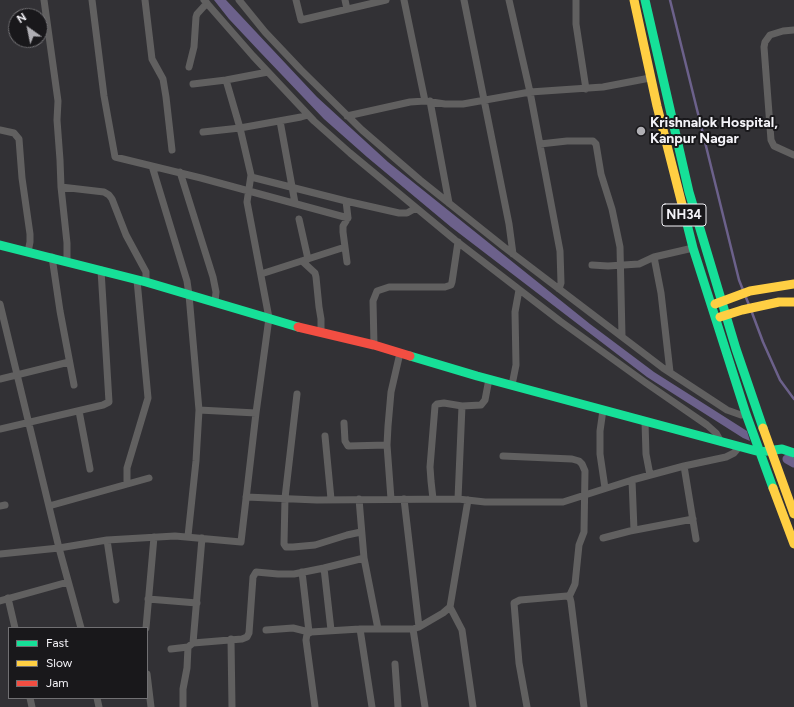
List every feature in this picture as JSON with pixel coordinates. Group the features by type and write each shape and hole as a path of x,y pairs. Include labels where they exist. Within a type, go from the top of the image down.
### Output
{"main road":[{"name":"NH34","path":"634,0 650,78 693,248 750,426 794,544"},
{"name":"NH34","path":"645,0 689,192 760,421 770,449 790,492 794,514"},
{"path":"0,245 101,270 269,318 374,345 489,379 739,447 760,452 770,449 782,449 794,453"},
{"path":"711,305 750,291 794,284"},
{"path":"715,319 742,310 779,302 794,302"}],"street":[{"path":"44,0 58,101 60,188 67,243 67,262"},
{"path":"92,0 104,96 116,157 249,190 295,204 348,216"},
{"path":"145,0 152,59 163,79 172,150"},
{"path":"238,0 265,32 347,116 414,175 514,254 670,372 727,410 741,415 746,414"},
{"path":"296,0 300,20 386,0"},
{"path":"345,0 347,9"},
{"path":"404,0 428,101 449,203"},
{"path":"464,0 514,254"},
{"path":"509,0 530,92 560,251 560,289"},
{"path":"576,0 576,24 586,89"},
{"path":"189,67 194,46 196,17 206,2 268,72 308,114 350,153 519,290 627,370 707,425 716,433 721,442"},
{"path":"794,30 783,31 770,36 765,42 764,47 771,140 774,146 794,155"},
{"path":"193,84 226,80 268,72"},
{"path":"347,116 410,102 428,101 445,104 463,104 530,92 586,89 650,78"},
{"path":"0,554 59,548 107,540 154,537 188,536 241,542 269,318 247,202 251,177 240,128 226,80"},
{"path":"203,132 240,128 280,121 308,114"},
{"path":"280,121 295,204"},
{"path":"0,130 14,133 19,139 22,178 30,234 28,252"},
{"path":"540,144 574,141 593,141 596,144 601,174 612,209 618,240 622,336"},
{"path":"152,166 187,281 189,295 199,410 196,461 188,536"},
{"path":"180,172 213,277 216,292 215,302"},
{"path":"251,177 347,203 399,213 407,214 416,208"},
{"path":"60,188 104,192 110,195 126,235 146,272 141,281 148,398 127,468 127,484"},
{"path":"347,203 348,216 343,229 347,262"},
{"path":"299,219 305,260 315,273 316,277 321,332"},
{"path":"374,345 373,301 377,291 389,287 445,287 451,285 458,242"},
{"path":"261,274 345,247"},
{"path":"592,265 620,266 639,264 654,257 693,248"},
{"path":"52,257 68,362 74,385"},
{"path":"654,257 661,293 670,372"},
{"path":"0,429 79,411 109,402 101,270"},
{"path":"512,385 516,364 515,312 519,290"},
{"path":"0,304 48,506 80,627"},
{"path":"391,499 387,445 391,392 400,353"},
{"path":"0,380 68,362"},
{"path":"434,499 430,467 435,406 437,404 444,403 462,406 478,406 485,400 489,379"},
{"path":"297,394 285,498 284,544 286,546 293,547 315,546 347,535 361,532"},
{"path":"458,499 462,406"},
{"path":"199,410 256,414"},
{"path":"603,410 600,431 600,454 605,488"},
{"path":"79,411 90,469"},
{"path":"645,422 646,454 650,475"},
{"path":"344,423 345,441 348,446 387,445"},
{"path":"325,436 331,500"},
{"path":"246,497 331,500 458,499 514,502 563,502 650,475 726,457 734,453 739,447"},
{"path":"503,456 572,459 579,461 585,471 584,532 579,545 575,584 569,597 571,602 584,707"},
{"path":"684,466 696,539"},
{"path":"48,506 149,478"},
{"path":"632,480 634,530"},
{"path":"358,499 364,558 378,629"},
{"path":"404,499 425,707"},
{"path":"468,500 450,607 462,630 473,707"},
{"path":"603,538 634,530 693,519"},
{"path":"146,627 154,537"},
{"path":"183,707 183,689 191,645 202,538"},
{"path":"107,540 116,600"},
{"path":"171,649 231,639 245,639 249,632 253,577 254,573 258,571 278,574 302,572 364,558"},
{"path":"324,568 331,630"},
{"path":"302,572 309,632 306,637 315,707"},
{"path":"0,601 68,582"},
{"path":"527,707 519,663 514,603 520,600 569,597"},
{"path":"8,598 15,627"},
{"path":"148,599 196,603"},
{"path":"266,630 293,628 309,632 416,628 443,613 450,607"},
{"path":"360,629 372,707"},
{"path":"231,639 232,707"},
{"path":"395,664 398,707"},
{"path":"148,682 151,707"}],"shaded area":[{"path":"214,0 226,0 317,97 388,162 590,324 654,372 747,431 750,441 647,377 451,227 324,119 229,19"}],"waterway":[{"path":"670,0 739,280 743,290"},
{"path":"745,295 749,305"},
{"path":"751,310 780,380 794,399"},
{"path":"787,459 794,463"}],"traffic: fast":[{"path":"645,0 689,192 736,349 763,428"},
{"path":"686,220 693,248 746,414 773,488"},
{"path":"0,245 146,282 298,327"},
{"path":"410,356 477,376 760,452 782,449 794,453"}],"traffic: slow":[{"path":"634,0 657,106 686,220"},
{"path":"715,304 750,291 794,284"},
{"path":"720,317 742,310 779,302 794,302"},
{"path":"763,428 794,514"},
{"path":"773,488 794,544"}],"traffic: jam":[{"path":"298,327 374,345 410,356"}],"place":[{"name":"Krishnalok Hospital, Kanpur Nagar","path":"641,131"}]}
